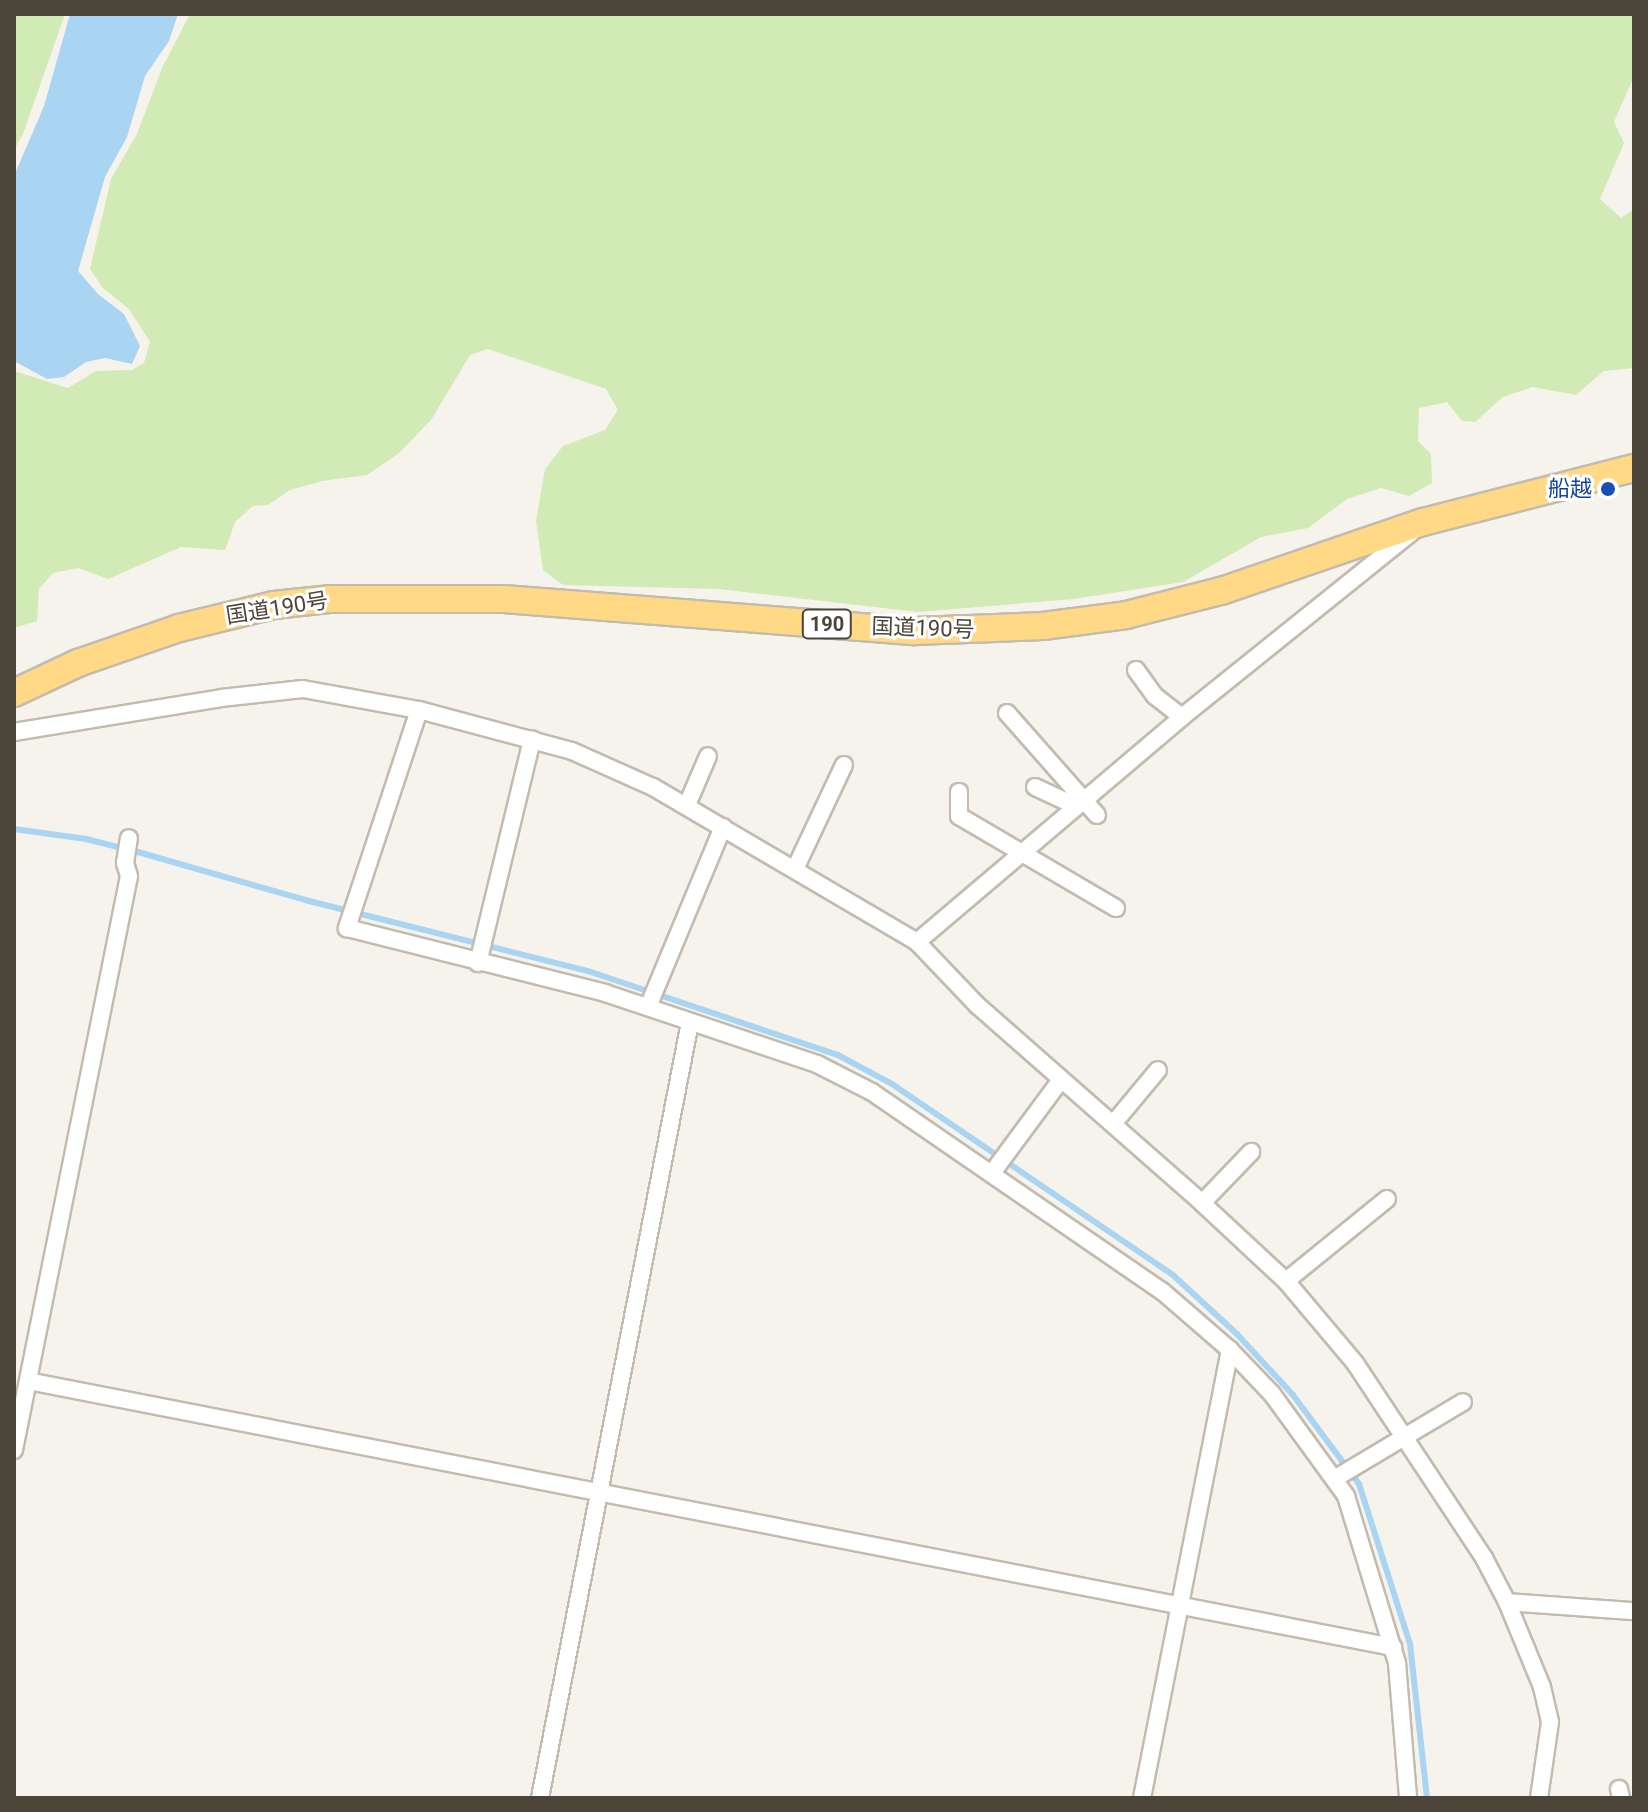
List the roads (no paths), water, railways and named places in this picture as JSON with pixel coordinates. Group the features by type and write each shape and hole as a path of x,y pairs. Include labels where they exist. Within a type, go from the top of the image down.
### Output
{"highway":[{"name":"国道190号","path":"14,693 78,663 179,628 274,605 329,599 504,599 915,631 1043,626 1126,615 1224,590 1423,522 1634,468"}],"street":[{"path":"917,942 1182,717 1423,522"},
{"path":"1136,670 1155,696 1182,717"},
{"path":"14,732 221,698 303,689 419,710 572,751 687,805 917,942 977,1005 1286,1281 1355,1363 1484,1558 1507,1602 1542,1687 1550,1722 1539,1798"},
{"path":"419,710 347,928 478,963 577,985 817,1064 872,1092 1162,1291 1230,1350 1272,1394 1346,1496 1397,1663 1408,1798"},
{"path":"1007,713 1080,802 1097,815"},
{"path":"478,963 532,739"},
{"path":"687,805 708,756"},
{"path":"795,869 844,765"},
{"path":"1035,787 1080,802"},
{"path":"959,792 959,816 1116,908"},
{"path":"648,1007 723,827"},
{"path":"14,1450 129,876 125,863 129,838"},
{"path":"540,1798 690,1022"},
{"path":"1113,1124 1158,1070"},
{"path":"992,1173 1060,1081"},
{"path":"1202,1203 1251,1152"},
{"path":"1286,1281 1387,1199"},
{"path":"1142,1798 1230,1350"},
{"path":"28,1381 1393,1647"},
{"path":"1334,1479 1463,1402"},
{"path":"1507,1602 1634,1611"}],"water":[{"path":"70,14 178,14 169,41 145,76 127,137 105,177 78,271 98,294 124,314 140,346 132,364 105,358 86,362 64,377 47,379 14,361 14,176 44,106"}],"waterway":[{"path":"14,829 86,839 305,900 588,971 838,1055 892,1084 1174,1276 1237,1334 1293,1395 1359,1484 1410,1644 1427,1798"}],"place":[{"name":"船越","path":"1608,489"}]}
